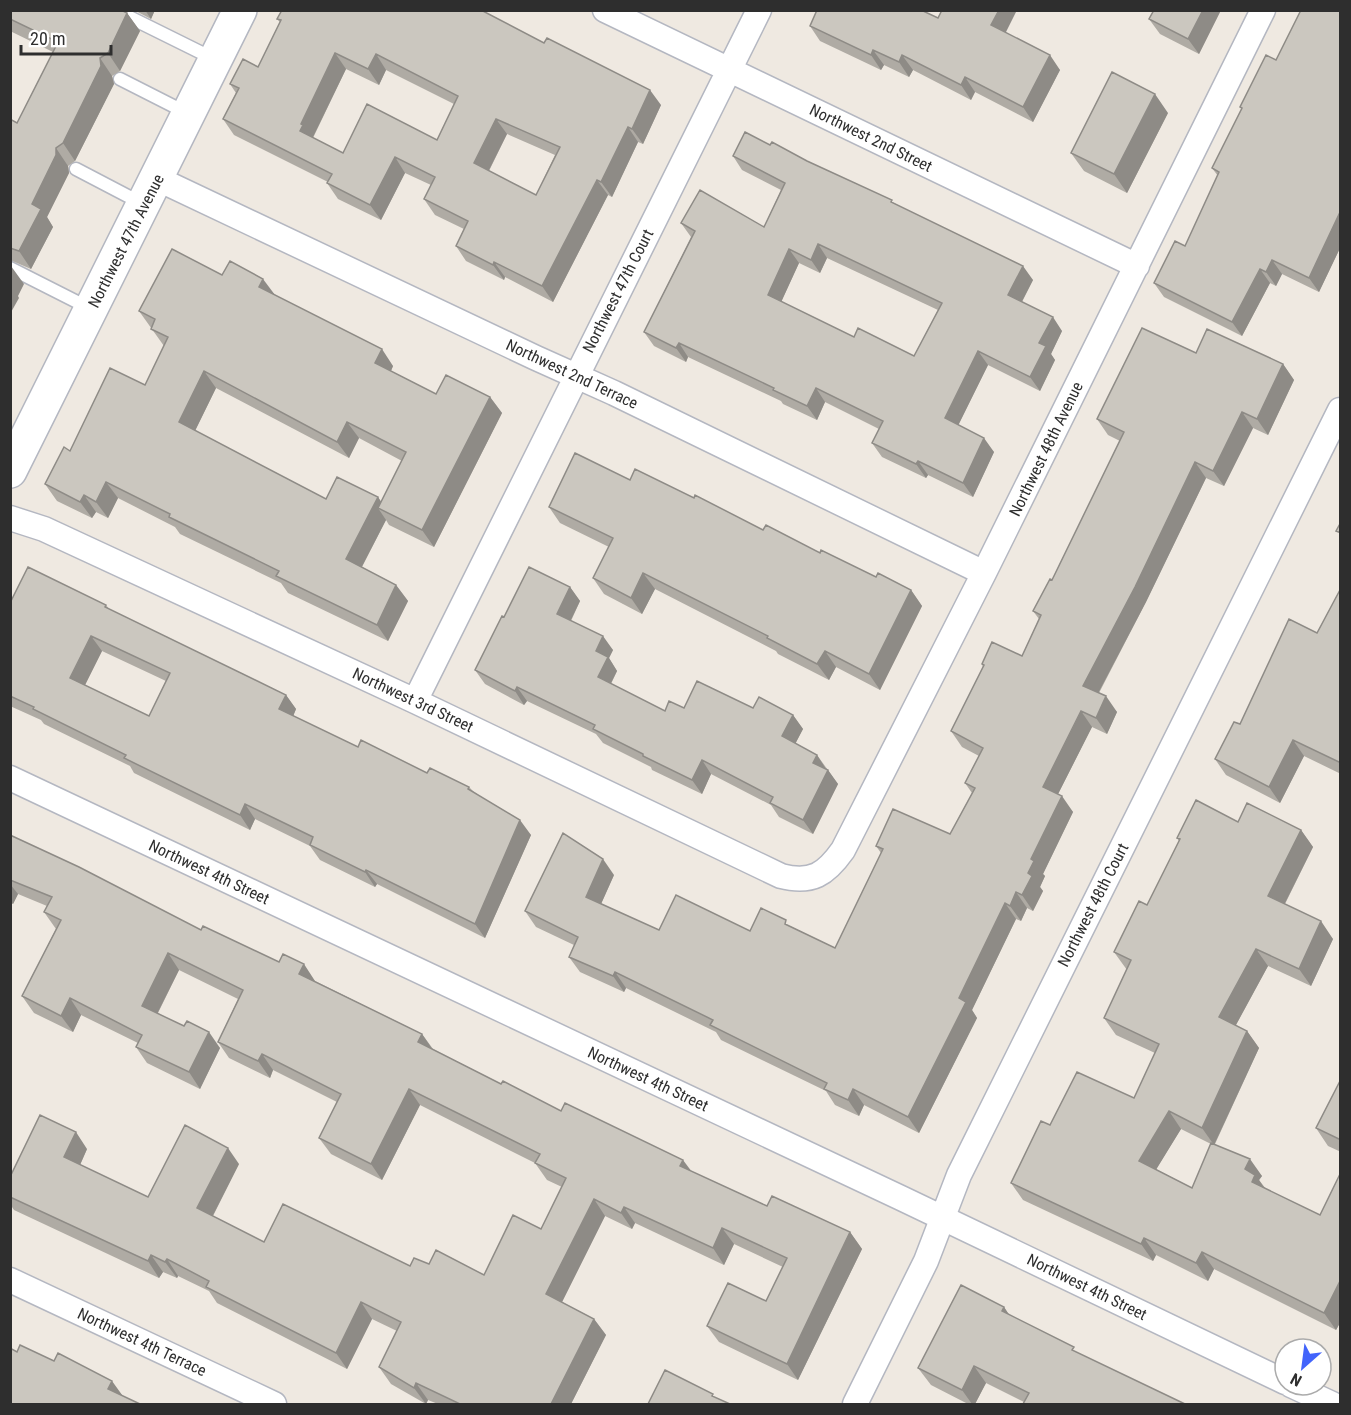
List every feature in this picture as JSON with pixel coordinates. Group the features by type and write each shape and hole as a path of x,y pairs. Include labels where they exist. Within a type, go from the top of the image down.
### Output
{"street":[{"name":"Northwest 47th Avenue","path":"10,471 240,10"},
{"name":"Northwest 2nd Street","path":"605,10 1137,266"},
{"name":"Northwest 47th Court","path":"415,701 759,10"},
{"name":"Northwest 48th Avenue","path":"814,877 826,870 843,850 984,573 1263,10"},
{"name":"Northwest 2nd Terrace","path":"151,192 614,393 984,573"},
{"name":"Northwest 48th Court","path":"855,1404 926,1261 959,1176 1341,410"},
{"name":"Northwest 3rd Street","path":"10,518 44,529 415,701 782,876 794,879 814,877"},
{"name":"Northwest 4th Street","path":"10,778 1273,1376"},
{"name":"Northwest 4th Terrace","path":"10,1280 274,1404"},
{"path":"1317,1397 1332,1404"}],"lane":[{"path":"115,10 215,59"},
{"path":"120,80 188,114"},
{"path":"76,170 151,192"},
{"path":"10,268 92,310"}],"building":[{"path":"10,10 121,10 127,13 108,53 100,58 101,66 63,143 56,148 56,155 32,204 41,209 19,251 10,248 10,119 17,123 58,42 10,19"},
{"path":"282,10 481,10 544,43 547,38 650,90 632,129 628,127 601,182 597,180 542,286 456,246 468,221 424,199 435,177 395,157 370,205 327,183 332,174 223,119 239,88 230,84 243,59 258,67 281,20 277,19","holes":["335,53 368,69 376,54 458,96 437,140 367,104 343,153 300,131 303,125 301,124","496,119 560,147 536,195 474,163"]},
{"path":"817,10 921,10 938,18 942,10 999,10 991,25 1050,55 1023,107 965,77 961,85 902,55 899,62 873,50 871,55 810,26"},
{"path":"1154,10 1203,10 1188,39 1149,19"},
{"path":"1301,10 1341,10 1341,210 1309,278 1272,260 1266,272 1260,269 1232,322 1154,283 1175,241 1185,246 1219,172 1212,168 1242,108 1240,107 1266,55 1276,60"},
{"path":"1112,72 1155,94 1114,174 1071,153"},
{"path":"745,132 770,145 772,142 1023,266 1008,295 1053,317 1039,343 1046,346 1030,377 978,351 945,418 984,438 963,483 918,461 916,464 872,443 883,421 816,388 807,406 679,343 676,348 644,332 695,231 681,223 700,190 764,227 785,183 733,156","holes":["818,244 942,303 914,356 858,328 854,337 768,295 789,249 811,260"]},
{"path":"172,249 222,275 230,261 263,279 259,287 382,349 375,363 436,394 446,375 490,397 422,530 378,508 406,452 347,422 337,442 204,371 179,422 326,499 337,477 378,497 346,559 396,585 377,625 276,576 279,571 169,517 170,514 106,482 96,502 84,495 80,502 45,484 64,447 70,451 110,368 145,385 168,337 151,329 155,319 139,311"},
{"path":"1142,328 1196,353 1207,329 1283,364 1257,419 1242,412 1213,471 1195,462 1135,587 1083,686 1106,696 1096,718 1081,711 1043,787 1062,796 1031,859 1034,861 1028,873 1032,876 1022,895 1016,892 1010,906 1005,903 959,998 966,1002 908,1117 853,1089 848,1100 824,1089 827,1083 710,1025 713,1020 615,972 613,976 569,957 578,937 525,911 563,833 603,859 586,897 659,930 676,895 750,931 761,908 786,920 785,924 835,948 883,849 876,846 893,809 950,834 975,788 965,783 983,748 951,731 984,665 982,664 992,642 1022,656 1041,615 1033,611 1050,579 1052,580 1124,432 1097,419"},
{"path":"575,453 630,480 635,469 694,498 695,495 763,530 766,525 820,553 821,550 876,577 878,573 911,590 869,674 825,651 817,664 767,638 768,636 643,573 631,598 593,578 613,538 549,507"},
{"path":"1341,522 1341,533 1336,531"},
{"path":"28,567 286,695 279,709 358,747 361,740 427,773 430,768 469,787 468,789 520,820 475,924 310,845 313,837 245,804 240,815 124,758 126,755 10,696 10,603","holes":["91,636 170,673 149,716 70,678"]},
{"path":"529,567 570,587 557,614 603,636 596,651 608,657 598,677 665,711 669,701 684,708 697,681 753,708 759,697 793,715 782,736 817,755 813,763 828,770 803,820 770,803 773,797 702,760 692,780 593,729 595,725 517,687 515,691 475,670"},
{"path":"1341,588 1341,763 1293,740 1269,787 1215,759 1234,722 1240,724 1289,619 1317,633"},
{"path":"1196,800 1238,822 1247,803 1301,830 1268,896 1321,921 1299,969 1256,949 1219,1017 1247,1031 1202,1128 1169,1111 1139,1161 1192,1188 1211,1143 1250,1159 1245,1169 1255,1175 1252,1182 1320,1215 1341,1172 1341,1279 1324,1313 1202,1252 1196,1263 1144,1238 1141,1244 1011,1183 1041,1121 1050,1125 1077,1072 1134,1098 1159,1044 1104,1018 1131,960 1114,952 1139,901 1147,905 1180,839 1177,838"},
{"path":"10,835 79,867 201,930 203,926 279,962 283,954 304,964 299,974 422,1034 418,1042 501,1084 503,1081 561,1111 565,1103 683,1160 680,1166 767,1206 772,1196 850,1232 787,1364 707,1326 728,1283 766,1301 787,1258 722,1228 713,1248 624,1207 621,1213 594,1199 546,1294 594,1319 551,1404 460,1404 416,1383 414,1388 379,1367 401,1322 361,1302 336,1353 206,1287 209,1281 167,1259 165,1262 151,1255 148,1261 10,1197 10,1177 40,1115 76,1132 64,1157 148,1197 185,1125 228,1148 197,1208 264,1242 283,1204 410,1266 414,1258 429,1264 436,1250 484,1275 513,1215 541,1229 566,1178 535,1163 540,1154 409,1089 371,1164 319,1138 341,1094 262,1054 258,1061 218,1042 243,990 168,953 142,1006 184,1026 187,1021 209,1032 189,1072 136,1047 142,1035 70,998 61,1016 22,996 61,920 44,912 52,897 10,880"},
{"path":"1341,1079 1341,1140 1316,1128"},
{"path":"961,1285 1004,1307 1002,1311 1074,1347 1072,1350 1185,1404 1023,1404 1029,1393 974,1366 962,1390 918,1368"},
{"path":"20,1345 54,1361 58,1353 112,1381 108,1389 140,1404 10,1404 10,1348 17,1352"},
{"path":"665,1370 713,1394 712,1396 730,1404 648,1404"}]}
